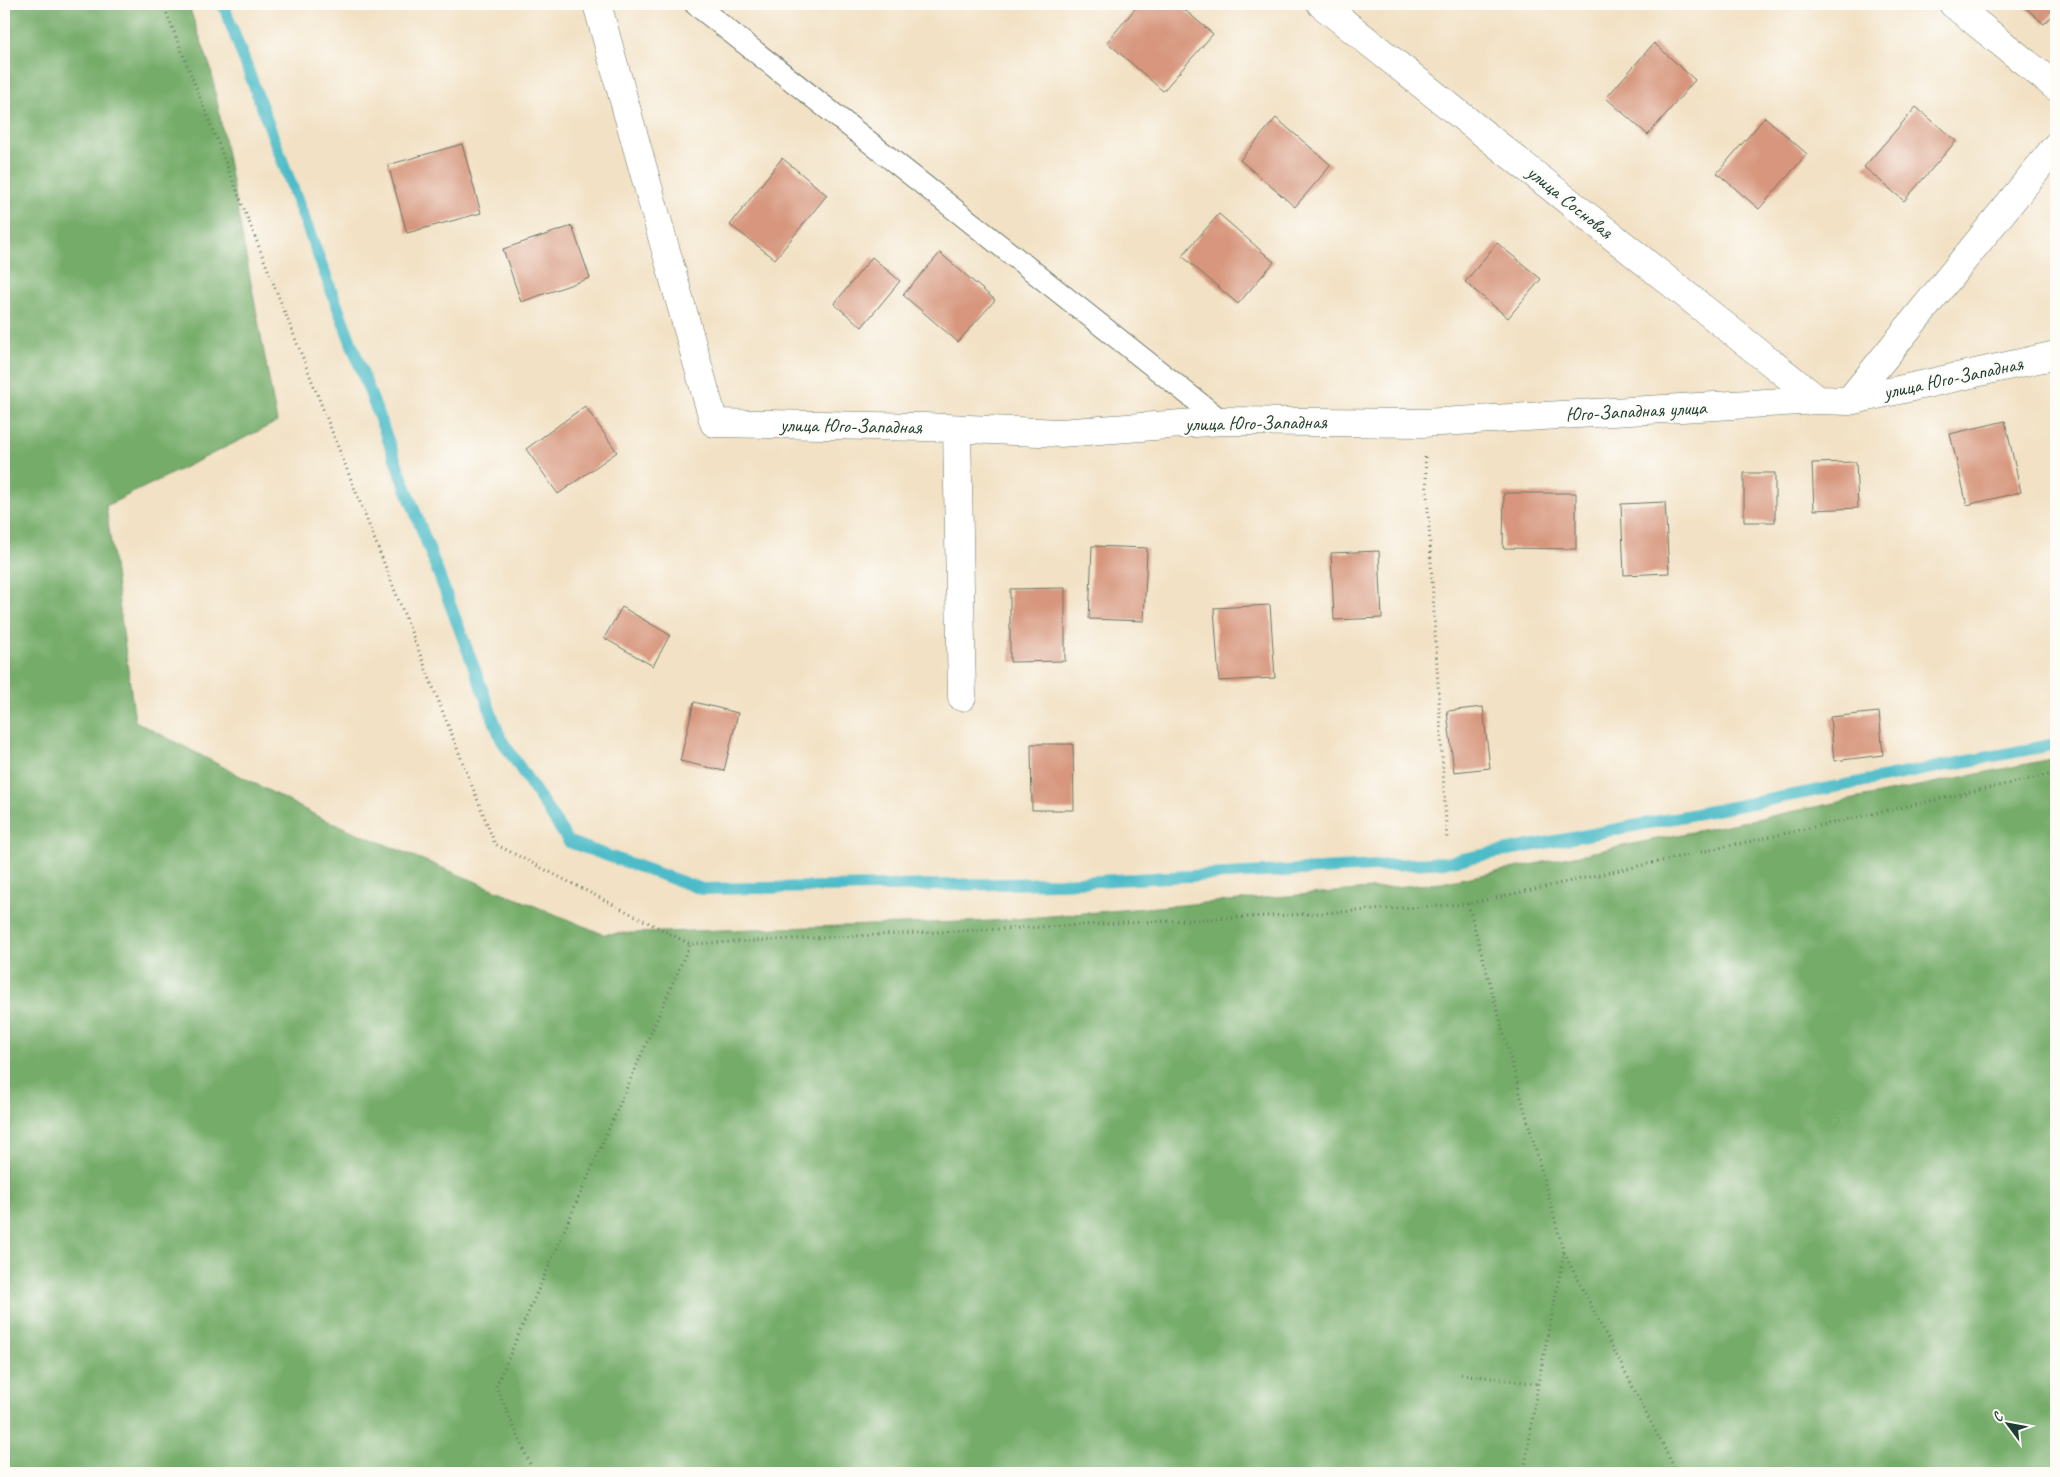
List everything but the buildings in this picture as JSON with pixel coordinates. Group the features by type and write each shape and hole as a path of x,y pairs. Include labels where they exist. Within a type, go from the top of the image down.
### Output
{"street":[{"name":"улица Юго-Западная","path":"597,4 714,423 1060,433 1222,421 1423,424"},
{"name":"улица Сосновая","path":"1321,4 1818,400"},
{"path":"1953,4 2056,87"},
{"path":"1849,401 2056,146"},
{"name":"улица Юго-Западная","path":"1849,401 2056,355"},
{"name":"Юго-Западная улица","path":"1423,424 1818,400 1849,401"},
{"path":"957,429 962,697"}],"lane":[{"path":"695,4 1222,421"}],"path":[{"path":"163,4 494,844 690,944 1468,904 2056,773"},
{"path":"1423,424 1447,841"},
{"path":"1468,904 1564,1253 1677,1473"},
{"path":"534,1473 496,1386 690,944"},
{"path":"1524,1473 1538,1384 1564,1253"},
{"path":"1461,1374 1538,1384"}],"green space":[{"path":"4,4 188,4 211,69 277,422 106,506 135,721 321,818 603,934 991,921 1441,883 2056,758 2056,1473 4,1473"}],"waterway":[{"path":"223,4 501,739 569,842 702,889 1061,883 1447,862 2056,744"}]}
